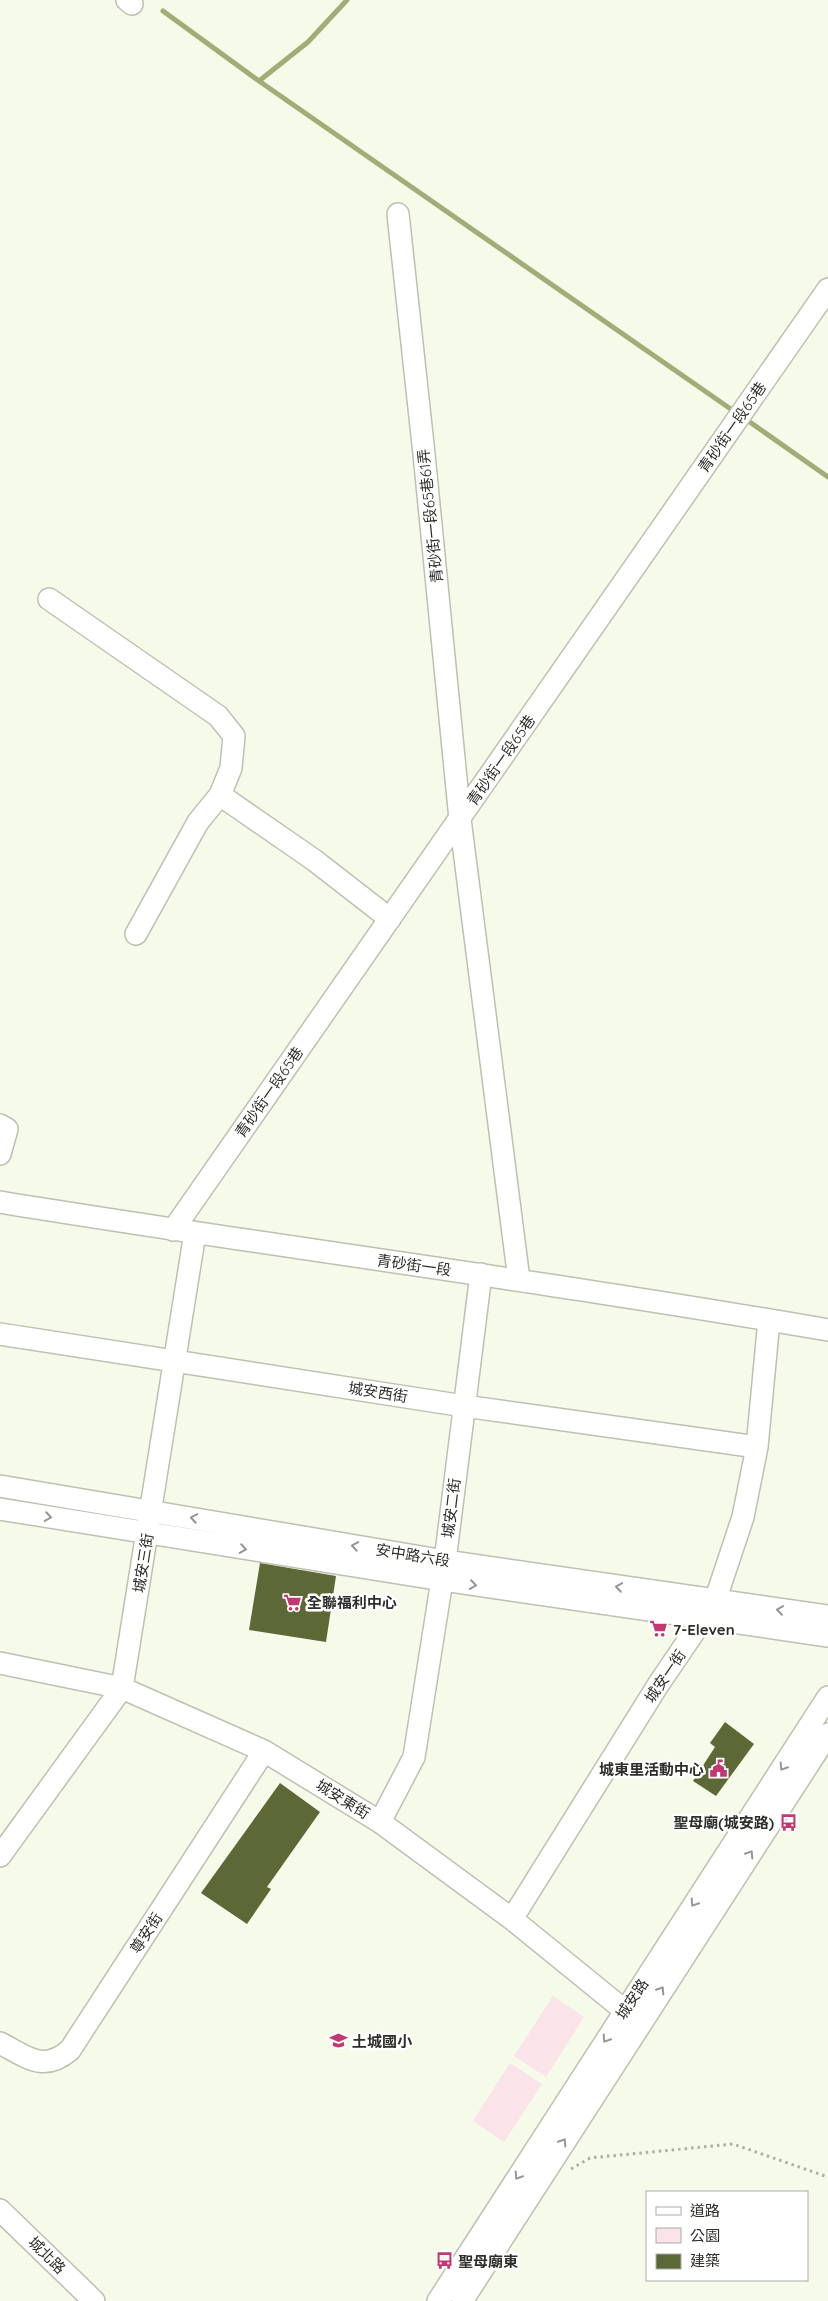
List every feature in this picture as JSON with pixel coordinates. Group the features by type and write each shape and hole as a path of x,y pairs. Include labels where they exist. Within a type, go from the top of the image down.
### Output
{"street":[{"name":"青砂街一段65巷61弄","path":"398,214 460,819 519,1280"},
{"name":"青砂街一段65巷","path":"173,1230 828,289"},
{"path":"49,599 218,716 234,736 231,768 220,795 198,822 136,934"},
{"path":"220,795 314,860 390,918"},
{"path":"0,1125 7,1129 0,1154"},
{"name":"青砂街一段","path":"0,1202 173,1230 481,1274 828,1330"},
{"name":"城安三街","path":"0,1856 122,1688 152,1511 195,1233"},
{"name":"城安二街","path":"380,1822 414,1757 443,1570 481,1274"},
{"name":"城安一街","path":"512,1918 658,1685 709,1610 743,1516 758,1447 769,1320"},
{"name":"城安西街","path":"0,1334 464,1406 758,1447"},
{"name":"安中路六段","path":"0,1486 152,1511 443,1570"},
{"name":"安中路六段","path":"0,1509 148,1534 443,1570 709,1610 828,1636"},
{"name":"安中路六段","path":"709,1610 828,1616"},
{"name":"城安東街","path":"0,1663 122,1688 264,1751 380,1822 512,1918 632,2017"},
{"name":"城安路","path":"462,2301 632,2017 828,1698"},
{"name":"城安路","path":"438,2301 828,1734"},
{"name":"尊安街","path":"0,2043 38,2062 58,2060 70,2050 264,1751"},
{"name":"城北路","path":"0,2210 94,2301"}],"path":[{"path":"564,2172 590,2158 733,2144 828,2177"}],"green space":[{"path":"553,1996 584,2017 546,2077 514,2056"},
{"path":"510,2063 542,2084 504,2142 473,2121"}],"building":[{"name":"全聯福利中心","path":"260,1563 336,1576 326,1642 249,1630"},
{"name":"城東里活動中心","path":"725,1722 754,1744 716,1796 693,1781 715,1747 710,1743"},
{"path":"280,1783 320,1812 267,1887 271,1889 247,1924 201,1893"}],"waterway":[{"path":"259,81 308,42 347,0"},
{"path":"163,11 259,81 735,412"},
{"path":"744,418 828,477"}],"place":[{"name":"全聯福利中心","path":"293,1602"},
{"name":"7-Eleven","path":"659,1629"},
{"name":"城東里活動中心","path":"718,1769"},
{"name":"聖母廟(城安路)","path":"788,1822"},
{"name":"土城國小","path":"338,2041"},
{"name":"聖母廟東","path":"444,2261"}]}
